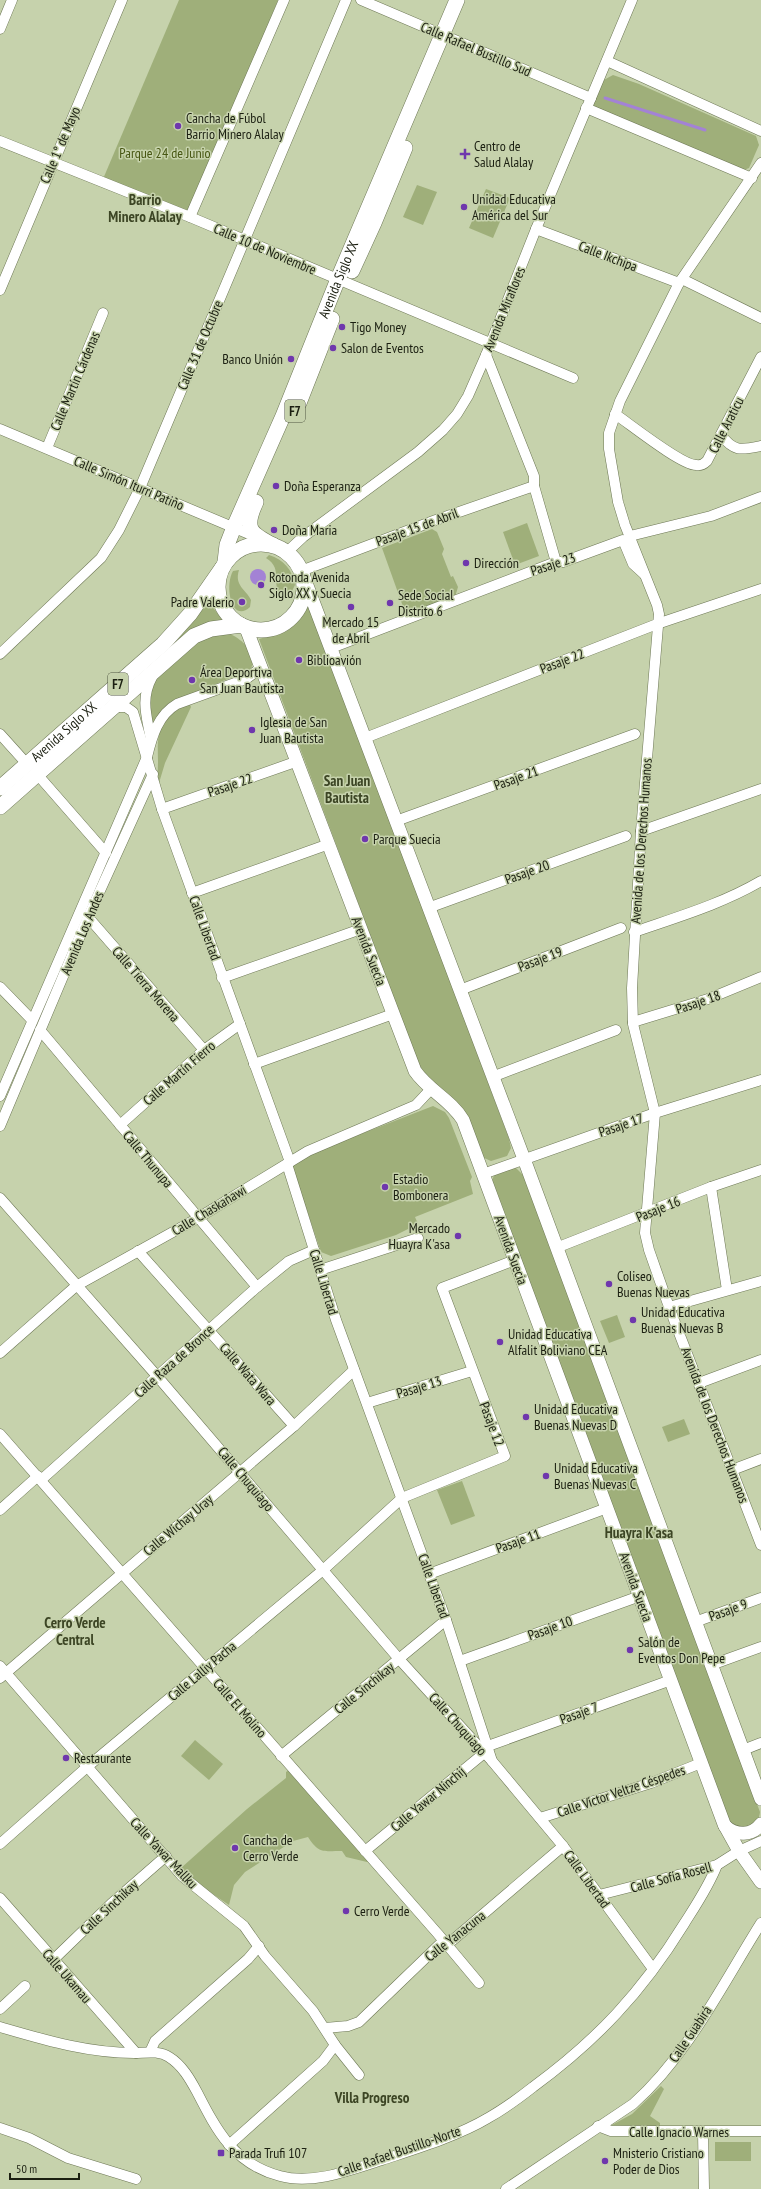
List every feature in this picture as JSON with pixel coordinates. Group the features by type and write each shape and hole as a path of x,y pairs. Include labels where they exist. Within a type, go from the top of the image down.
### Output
{"highway":[{"name":"Avenida Siglo XX","path":"447,36 457,0"},
{"name":"Avenida Siglo XX","path":"0,807 32,769 180,627 224,565 227,545 234,527 447,36 468,0"},
{"name":"Avenida Siglo XX","path":"257,537 251,530 250,516 315,366 342,281"},
{"name":"F7","path":"257,537 273,545 287,552 302,573 303,597 298,610 290,620 272,629 259,630 244,627 230,617 220,600 218,586 224,565 234,553 247,546 260,544 273,545"},
{"name":"Avenida Siglo XX","path":"0,788 32,769 113,707 194,636 203,631 244,627"}],"main road":[{"path":"302,573 524,1159 761,1799"},
{"name":"Avenida Suecia","path":"244,627 262,667 415,1071 430,1089 458,1113 483,1174 724,1824 739,1851 761,1882"},
{"path":"724,1824 733,1832 742,1834 753,1831 761,1824"}],"street":[{"path":"0,29 12,0"},
{"name":"Calle 1° de Mayo","path":"0,290 52,162 122,0"},
{"path":"190,217 284,0"},
{"name":"Calle 31 de Octubre","path":"0,654 101,558 119,530 140,488 346,0"},
{"name":"Calle Rafael Bustillo Sud","path":"361,0 447,36 588,103 752,178"},
{"name":"Avenida Miraflores","path":"287,552 302,537 418,452 443,430 457,414 468,396 486,355 489,344 536,229 632,0"},
{"path":"607,61 761,131"},
{"name":"Calle 10 de Noviembre","path":"0,140 190,217 489,344 573,378"},
{"name":"Avenida de los Derechos Humanos","path":"761,163 680,281 646,347 615,414 609,433 609,449 618,502 657,605 659,614 657,624 634,932 633,1022 655,1113 645,1233 649,1250 669,1307 761,1545"},
{"name":"Calle Ikchipa","path":"536,229 680,281 761,318"},
{"name":"Calle Martín Cárdenas","path":"47,448 103,313"},
{"path":"486,355 534,476 534,486 556,562"},
{"name":"Calle Araticu","path":"615,414 665,449 697,466 708,461 761,357"},
{"name":"Calle Simón Iturri Patiño","path":"0,429 257,537"},
{"path":"721,435 729,445 737,449 761,446"},
{"name":"Pasaje 15 de Abril","path":"302,573 436,520 534,486"},
{"path":"630,536 711,516 761,496"},
{"name":"Pasaje 23","path":"331,648 556,562 563,562 623,540 633,564 646,576"},
{"name":"Pasaje 22","path":"365,738 657,624 761,589"},
{"name":"Avenida Los Andes","path":"0,1126 88,917 153,777 151,739 144,708 144,699 146,688 158,667"},
{"name":"Avenida Los Andes","path":"0,1096 147,757 151,739 168,709 177,704 246,679 262,667"},
{"name":"Calle Libertad","path":"113,707 126,707 133,712 162,809 222,978 240,1024 288,1163 320,1270 354,1370 460,1660 486,1750 492,1761 563,1846 653,1969"},
{"path":"0,734 106,853"},
{"name":"Pasaje 21","path":"396,821 635,734"},
{"name":"Pasaje 22","path":"162,809 298,761"},
{"path":"641,831 761,789"},
{"name":"Pasaje 20","path":"428,908 626,836"},
{"path":"192,893 329,844"},
{"path":"634,932 696,911 742,892 761,881"},
{"name":"Calle Tierra Morena","path":"88,917 204,1050"},
{"name":"Pasaje 19","path":"460,990 621,928"},
{"path":"222,978 361,929"},
{"name":"Pasaje 18","path":"633,1022 708,999 761,977"},
{"path":"0,987 32,1020"},
{"path":"254,1064 393,1014"},
{"name":"Calle Martín Fierro","path":"120,1125 204,1050 240,1024"},
{"name":"Calle Thunupa","path":"40,1030 257,1288"},
{"path":"492,1077 616,1030"},
{"name":"Pasaje 17","path":"483,1174 655,1113 761,1080"},
{"name":"Calle Chaskañawi","path":"0,1353 76,1286 198,1218 308,1152 416,1105 430,1089"},
{"name":"Pasaje 16","path":"556,1248 646,1214 711,1187 761,1170"},
{"path":"711,1187 727,1290"},
{"name":"Calle Chuquiago","path":"0,1198 76,1286 157,1376 399,1659 486,1750"},
{"path":"320,1270 418,1238"},
{"name":"Calle Raza de Bronce","path":"0,1510 39,1478 289,1261 314,1250"},
{"name":"Calle Wata Wara","path":"138,1251 294,1426"},
{"name":"Pasaje 12","path":"402,1498 505,1456 442,1288 515,1260"},
{"path":"669,1307 761,1281"},
{"path":"699,1383 761,1360"},
{"name":"Calle Wichay Uray","path":"2,1672 122,1573 294,1426 354,1370"},
{"name":"Pasaje 13","path":"367,1403 472,1371"},
{"name":"Calle El Molino","path":"0,1434 479,1983"},
{"path":"732,1470 761,1458"},
{"name":"Calle Lalliy Pacha","path":"0,1844 87,1767 323,1570 402,1498"},
{"name":"Pasaje 11","path":"429,1574 607,1508"},
{"name":"Pasaje 10","path":"460,1660 640,1596"},
{"name":"Pasaje 9","path":"695,1622 761,1598"},
{"name":"Calle Sinchikay","path":"281,1756 446,1620"},
{"path":"711,1665 761,1647"},
{"name":"Calle Yawar Mallku","path":"2,1672 187,1880 237,1919 259,1946 265,1956 325,2028 335,2045 359,2075"},
{"name":"Pasaje 7","path":"486,1750 671,1680"},
{"path":"743,1750 761,1744"},
{"name":"Calle Yawar Ninchij","path":"365,1851 486,1750"},
{"name":"Calle Víctor Veltze Céspedes","path":"540,1818 651,1783 701,1763"},
{"name":"Calle Sofía Rosell","path":"599,1895 717,1865 739,1851 761,1841"},
{"name":"Calle Yanacuna","path":"325,2028 348,2026 358,2022 439,1945 447,1945 563,1846"},
{"name":"Calle Sinchikay","path":"53,1960 111,1904 166,1856"},
{"name":"Calle Rafael Bustillo-Norte","path":"0,2027 68,2046 101,2052 150,2052 167,2055 179,2063 192,2083 210,2118 229,2145 241,2158 255,2168 284,2177 309,2178 355,2169 413,2150 488,2119 585,2047 617,2014 665,1955 710,1881 717,1865"},
{"name":"Calle Ukamau","path":"0,1898 136,2053"},
{"name":"Calle Guabirá","path":"506,2189 633,2104 663,2074 699,2022 761,1923"},
{"path":"150,2052 155,2041 248,1959 259,1946"},
{"path":"0,2009 25,1986"},
{"path":"229,2145 323,2061 335,2045"},
{"name":"Calle Ignacio Warnes","path":"598,2126 611,2131 761,2131"},
{"path":"0,2128 29,2138 68,2158 136,2179"},
{"path":"703,2132 704,2189"}],"green space":[{"name":"Parque 24 de Junio","path":"179,0 278,0 194,204 186,211 103,179"},
{"path":"613,75 639,84 756,136 759,145 749,168 744,170 592,107 602,81"},
{"path":"417,185 437,192 423,225 403,217"},
{"path":"486,189 510,198 493,238 469,228"},
{"path":"527,523 539,556 515,565 503,532"},
{"path":"432,529 437,532 444,549 442,554 451,577 453,576 458,587 455,597 406,615 382,548"},
{"path":"269,555 283,562 292,574 295,585 291,593 283,595 279,592 276,584 275,568 266,558"},
{"path":"239,570 239,584 251,600 250,607 244,611 238,611 234,607 231,601 229,586 233,571"},
{"path":"211,593 214,609 225,623 212,624 0,801 0,794"},
{"name":"Parque Suecia","path":"309,603 509,1139 511,1148 507,1156 491,1161 482,1157 435,1086 419,1065 259,639 287,631 302,616"},
{"name":"Área Deportiva San Juan Bautista","path":"226,632 247,646 252,657 253,663 251,669 171,703 152,725 148,695 157,677 201,638"},
{"path":"189,702 191,707 165,763 159,783 159,732 166,719 171,714"},
{"name":"Estadio Bombonera","path":"433,1106 445,1112 449,1118 472,1177 470,1181 473,1194 415,1217 418,1224 396,1235 331,1256 321,1252 292,1166 312,1153"},
{"path":"515,1167 523,1175 760,1812 757,1821 752,1825 736,1828 729,1821 492,1181 494,1175"},
{"path":"617,1315 625,1337 609,1343 600,1321"},
{"path":"684,1419 690,1434 668,1442 662,1427"},
{"path":"462,1481 475,1516 451,1525 437,1490"},
{"path":"195,1740 223,1764 209,1780 181,1756"},
{"path":"289,1770 370,1860 367,1862 346,1857 342,1851 319,1849 308,1837 293,1841 245,1872 234,1885 229,1905 198,1884 181,1868 247,1809 286,1778 286,1772"},
{"path":"661,2086 664,2089 650,2116 660,2123 660,2126 612,2125 632,2114"},
{"path":"715,2142 751,2142 751,2161 715,2161"}],"shaded area":[{"path":"255,569 261,569 266,574 264,583 261,585 255,585 250,580 250,574"}],"waterway":[{"path":"605,98 705,130"}],"place":[{"name":"Cancha de Fúbol Barrio Minero Alalay","path":"178,126"},
{"name":"Centro de Salud Alalay","path":"465,154"},
{"name":"Unidad Educativa América del Sur","path":"464,207"},
{"name":"Tigo Money","path":"342,327"},
{"name":"Salon de Eventos","path":"333,348"},
{"name":"Banco Unión","path":"291,359"},
{"name":"Doña Esperanza","path":"276,486"},
{"name":"Doña Maria","path":"274,530"},
{"name":"Dirección","path":"466,563"},
{"name":"Rotonda Avenida Siglo XX y Suecia","path":"261,585"},
{"name":"Padre Valerio","path":"242,602"},
{"name":"Sede Social Distrito 6","path":"390,603"},
{"name":"Mercado 15 de Abril","path":"351,607"},
{"name":"Biblioavión","path":"299,660"},
{"name":"Área Deportiva San Juan Bautista","path":"192,680"},
{"name":"Iglesia de San Juan Bautista","path":"252,730"},
{"name":"Parque Suecia","path":"365,839"},
{"name":"Estadio Bombonera","path":"385,1187"},
{"name":"Mercado Huayra K'asa","path":"458,1236"},
{"name":"Coliseo Buenas Nuevas","path":"609,1284"},
{"name":"Unidad Educativa Buenas Nuevas B","path":"633,1320"},
{"name":"Unidad Educativa Alfalit Boliviano CEA","path":"500,1342"},
{"name":"Unidad Educativa Buenas Nuevas D","path":"526,1417"},
{"name":"Unidad Educativa Buenas Nuevas C","path":"546,1476"},
{"name":"Salón de Eventos Don Pepe","path":"630,1650"},
{"name":"Restaurante","path":"66,1758"},
{"name":"Cancha de Cerro Verde","path":"235,1848"},
{"name":"Cerro Verde","path":"346,1911"},
{"name":"Parada Trufi 107","path":"221,2153"},
{"name":"Mnisterio Cristiano Poder de Dios","path":"605,2161"}],"district":[{"name":"Barrio Minero Alalay","path":"145,208"},
{"name":"San Juan Bautista","path":"347,790"},
{"name":"Huayra K'asa","path":"639,1533"},
{"name":"Cerro Verde Central","path":"75,1632"},
{"name":"Villa Progreso","path":"372,2098"}]}
